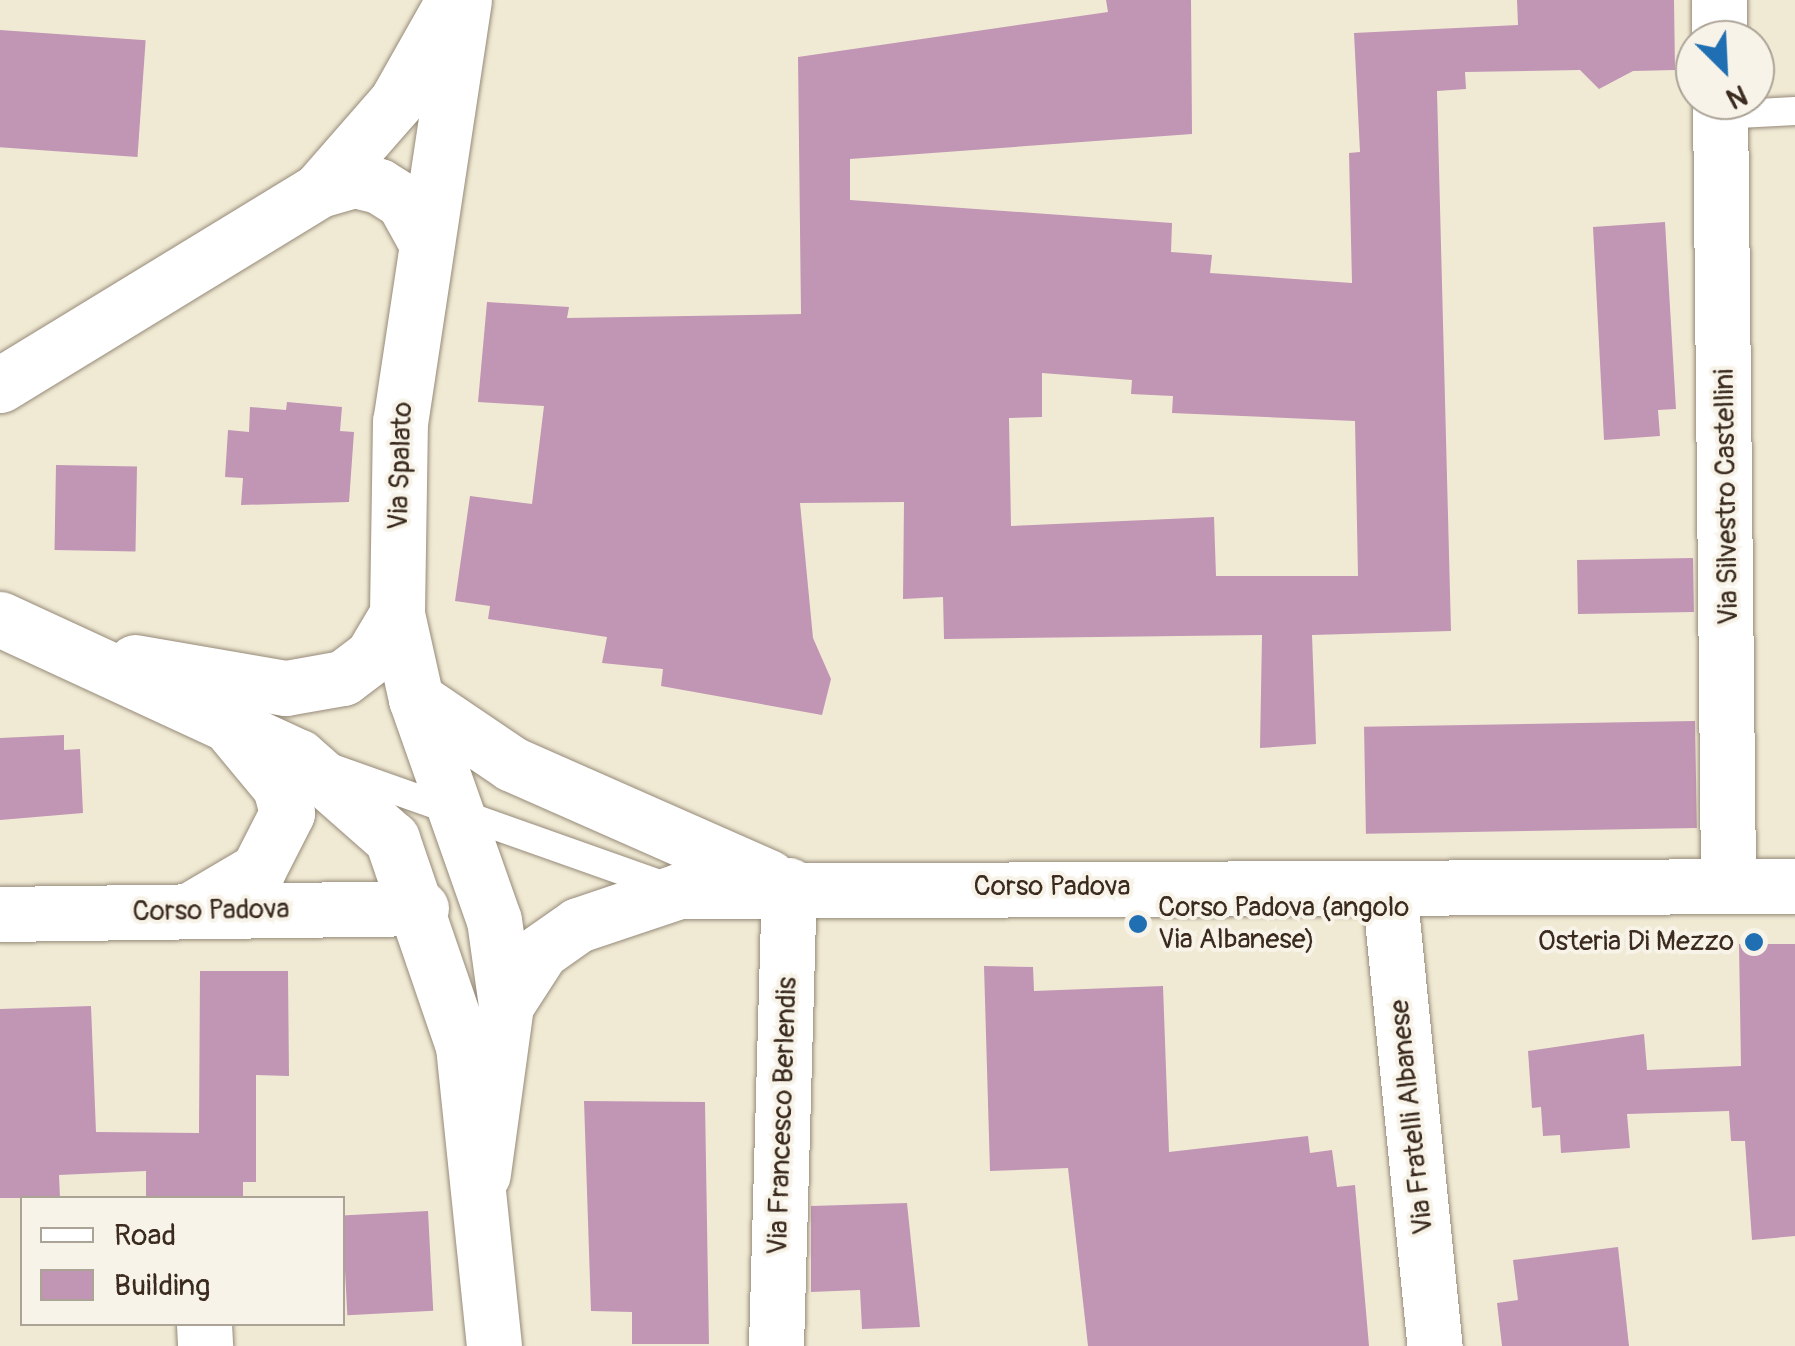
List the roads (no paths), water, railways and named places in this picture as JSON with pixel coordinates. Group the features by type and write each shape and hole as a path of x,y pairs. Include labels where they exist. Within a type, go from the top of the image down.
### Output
{"street":[{"path":"5,377 182,281 318,190 396,102 452,0"},
{"name":"Via Spalato","path":"464,0 422,237 400,422 396,614 416,700 494,920 506,1005"},
{"name":"Via Silvestro Castellini","path":"1720,120 1728,880"},
{"path":"318,190 356,180 380,186 404,200 422,237"},
{"path":"63,649 286,688 343,678 372,656 396,614"},
{"path":"0,619 299,756 392,838 421,908 452,1005 483,1174 494,1346"},
{"name":"Corso Padova","path":"416,700 588,802 789,885"},
{"path":"189,911 258,870 286,813 280,787 231,728"},
{"name":"Corso Padova","path":"506,1005 541,952 578,925 679,891 789,885 1389,889 1728,880 1795,886"},
{"name":"Via Francesco Berlendis","path":"776,1346 789,885"},
{"name":"Via Fratelli Albanese","path":"1389,889 1435,1346"},
{"name":"Corso Padova","path":"0,914 421,908"},
{"path":"452,1005 506,1005 483,1174"}],"lane":[{"name":"Corso Padova","path":"299,756 679,891"}],"place":[{"name":"Corso Padova (angolo Via Albanese)","path":"1138,924"},
{"name":"Osteria Di Mezzo","path":"1754,942"}]}
